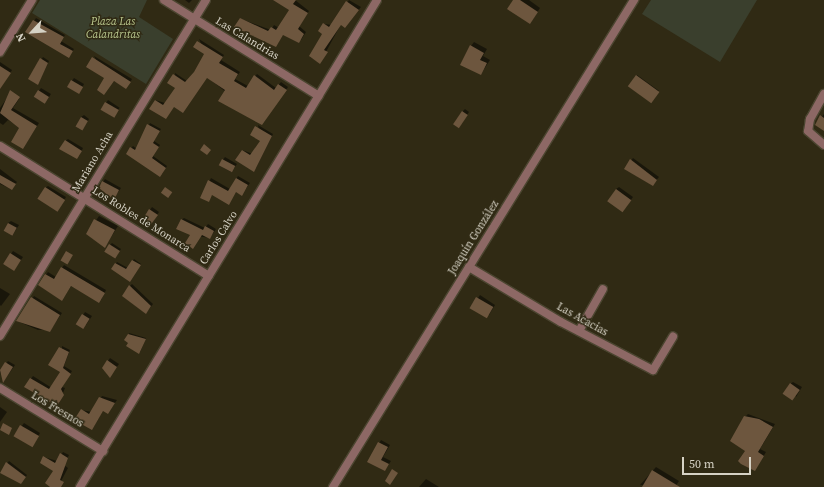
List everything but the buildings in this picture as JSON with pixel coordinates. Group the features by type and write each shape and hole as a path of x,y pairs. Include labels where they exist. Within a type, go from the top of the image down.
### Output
{"street":[{"path":"0,52 32,0"},
{"name":"Las Calandrias","path":"164,0 194,20 319,96"},
{"name":"Mariano Acha","path":"0,336 206,0"},
{"name":"Carlos Calvo","path":"80,487 377,0"},
{"name":"Joaquín González","path":"333,487 634,0"},
{"path":"824,94 810,119 809,136 824,145"},
{"name":"Los Robles de Monarca","path":"0,146 209,276"},
{"name":"Las Acacias","path":"469,267 579,332 652,370 673,337"},
{"path":"579,332 603,289"},
{"name":"Los Fresnos","path":"0,388 103,450"}],"green space":[{"name":"Plaza Las Calandritas","path":"40,0 147,0 139,17 173,39 146,84 32,13"},
{"path":"651,0 757,0 720,62 642,14"}]}
